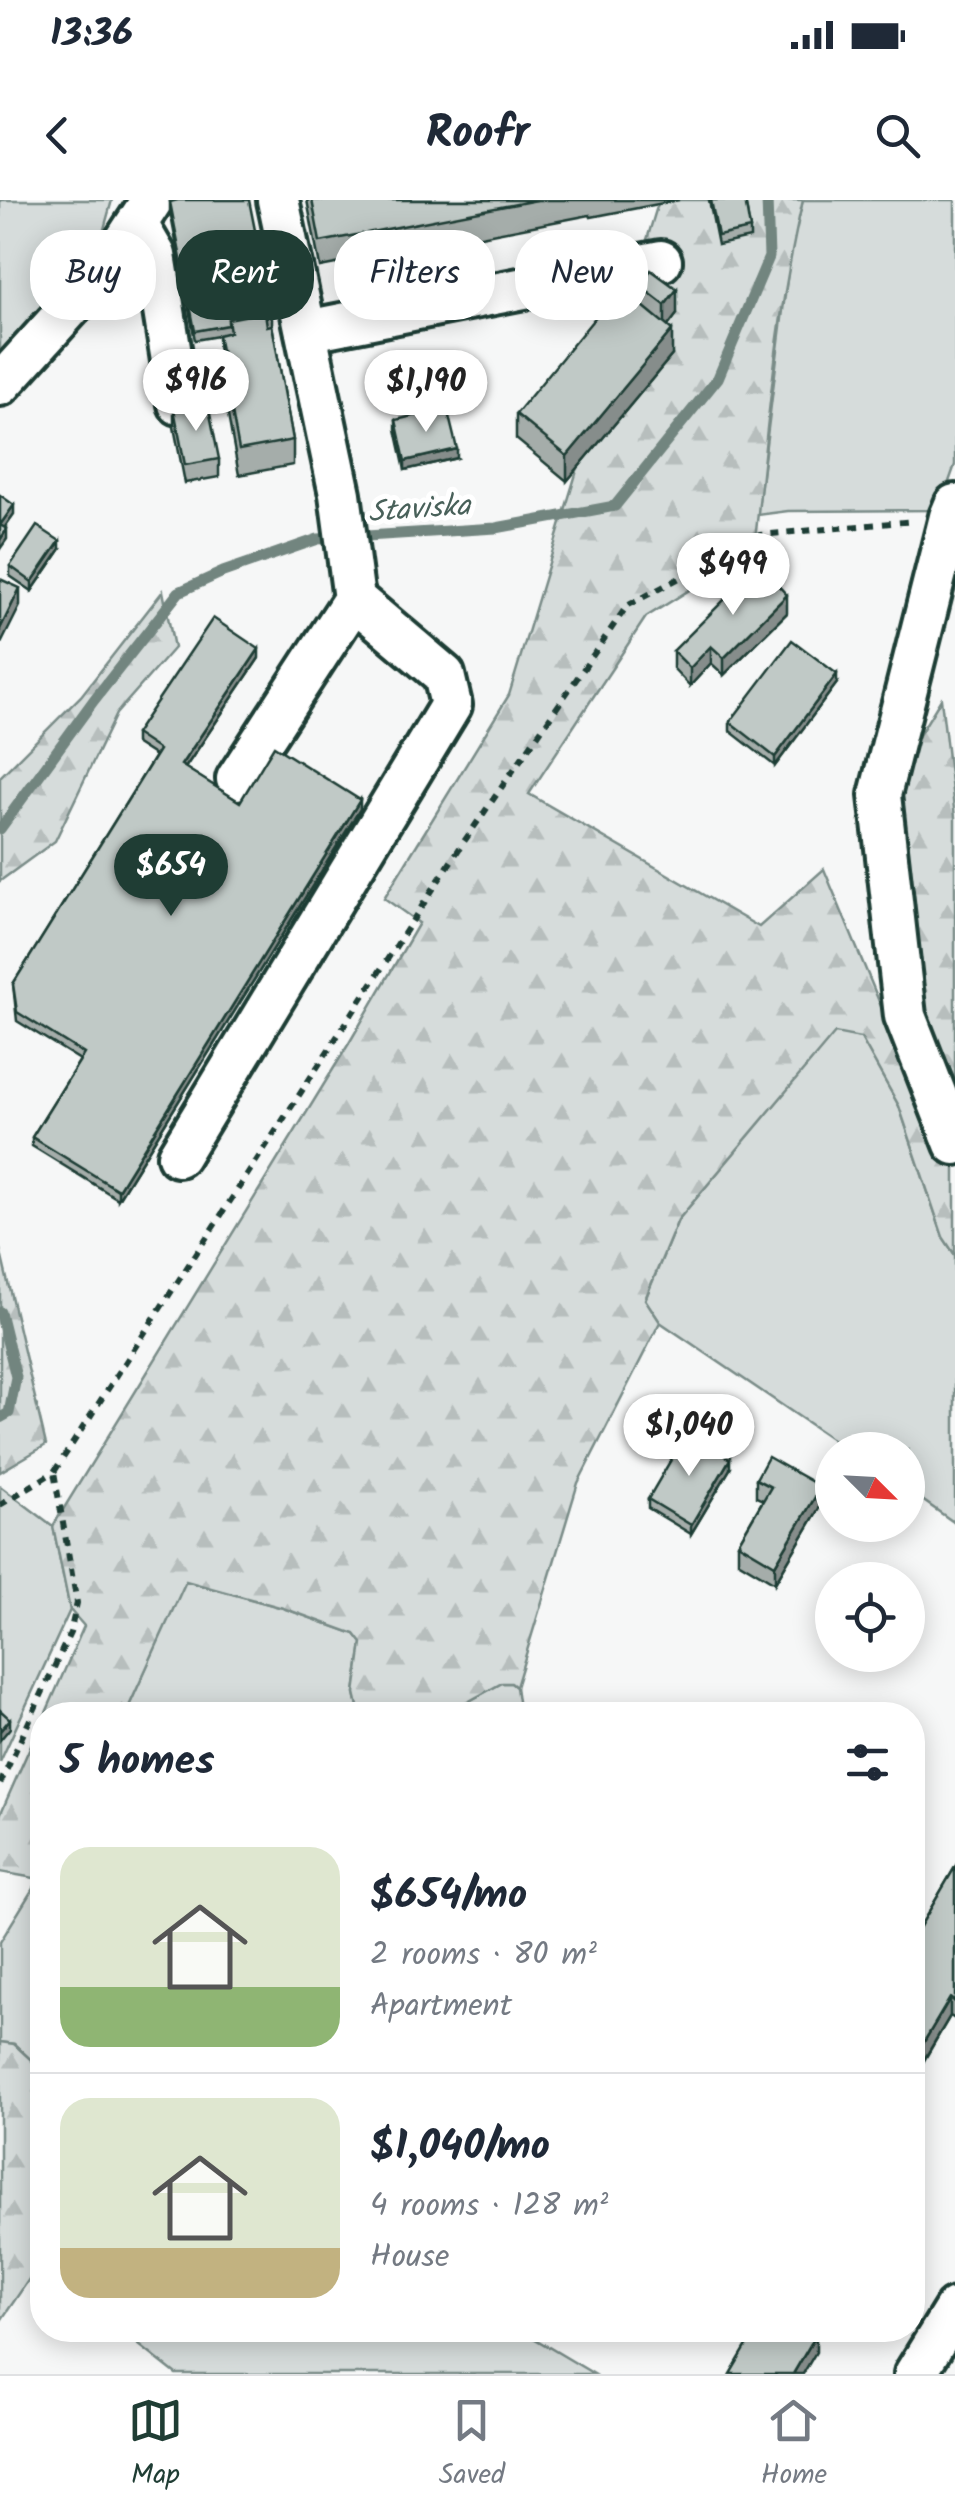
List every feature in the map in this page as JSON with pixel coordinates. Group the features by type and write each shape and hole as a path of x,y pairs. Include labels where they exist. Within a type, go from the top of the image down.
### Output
{"street":[{"path":"237,779 352,586 340,494 278,200"},
{"path":"0,385 113,260 144,212"},
{"path":"144,212 155,255 179,404"},
{"path":"306,331 662,261"},
{"path":"952,511 880,795 905,1016 955,1144"},
{"path":"178,1156 450,704 444,675 352,586"},
{"path":"915,2374 955,2308"}],"path":[{"path":"0,1505 54,1472 463,843 626,606 760,536 952,511"},
{"path":"38,1702 70,1633 77,1603 54,1472"},
{"path":"0,1784 30,1719"}],"green space":[{"path":"0,200 112,200 104,230 30,230 30,320 37,320 0,360"},
{"path":"659,200 803,200 779,330 754,550 646,617 529,794 759,927 824,869 883,1011 905,758 941,699 955,817 955,1255 943,1237 899,1106 861,1038 835,1033 678,1220 645,1299 660,1322 578,1483 516,1687 502,1683 468,1702 357,1702 362,1643 355,1634 283,1608 186,1581 131,1702 51,1702 84,1626 70,1610 53,1526 419,923 384,898 509,695 623,320 648,320 648,236"},
{"path":"803,200 955,200 955,465 939,510 788,511 757,515 790,255"},
{"path":"163,591 174,648 116,714 55,841 0,881 0,777 81,696"},
{"path":"835,1032 861,1038 899,1106 943,1237 955,1255 955,1523 925,1502 925,1432 822,1432 660,1322 645,1300 678,1220"},
{"path":"0,1249 46,1445 0,1472"},
{"path":"0,1486 53,1526 70,1610 0,1762"},
{"path":"185,1581 283,1608 355,1634 362,1643 357,1702 131,1702"},
{"path":"502,1683 516,1687 518,1702 468,1702"},
{"path":"30,1747 30,1877 0,1872 0,1815"},
{"path":"30,1893 30,2059 14,2044 0,2042 0,1942"},
{"path":"0,2042 14,2044 30,2059 30,2278 0,2322"},
{"path":"135,2342 540,2342 594,2374 176,2374"}],"building":[{"path":"249,200 255,230 176,233 170,202"},
{"path":"312,200 537,200 382,230 334,230 334,239 320,242"},
{"path":"711,200 745,200 750,229 718,236"},
{"path":"651,270 677,289 665,305 648,292"},
{"path":"648,310 672,330 567,456 516,414 593,320 648,320"},
{"path":"193,320 228,320 228,325 195,331"},
{"path":"228,320 266,320 267,326 272,325 293,440 239,450 227,385 220,387 216,367 224,366 218,335 230,332"},
{"path":"208,404 219,459 185,465 174,409"},
{"path":"447,408 457,449 405,461 396,420"},
{"path":"0,495 14,505 0,525"},
{"path":"37,526 60,541 32,582 10,566"},
{"path":"759,565 787,595 724,658 711,646 690,668 673,651"},
{"path":"0,579 20,588 0,629"},
{"path":"213,618 259,649 181,765 240,802 274,746 360,800 118,1190 32,1137 84,1054 17,1012 13,984 159,750 135,734"},
{"path":"792,640 837,674 775,757 730,722"},
{"path":"686,1434 730,1459 691,1525 648,1499"},
{"path":"768,1457 815,1484 815,1497 775,1565 738,1543 771,1487 756,1479"},
{"path":"0,1710 10,1719 0,1731"},
{"path":"955,1867 955,2002 950,1998 925,2040 925,1918"},
{"path":"749,2342 812,2342 793,2374 730,2374"}],"waterway":[{"name":"Staviska","path":"0,829 179,592 223,572 318,539 496,528 615,506 718,378 769,257 767,200"},
{"name":"Staviska","path":"0,1312 16,1377 9,1413 0,1418"}]}
